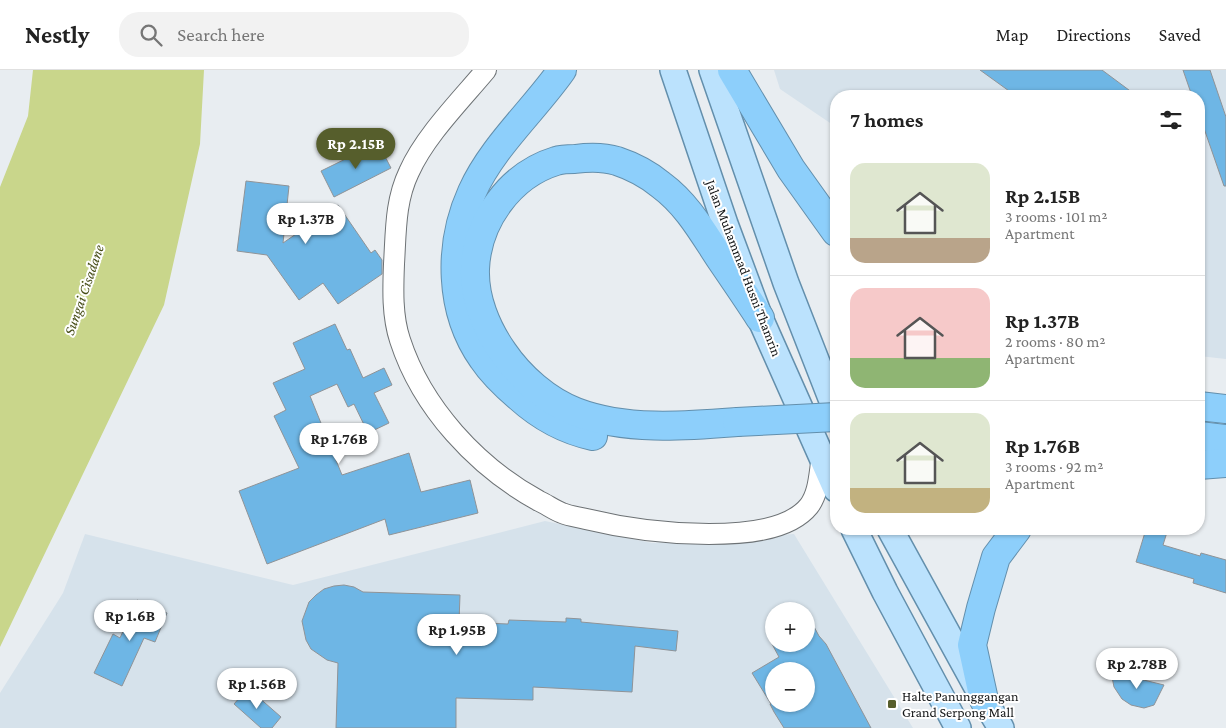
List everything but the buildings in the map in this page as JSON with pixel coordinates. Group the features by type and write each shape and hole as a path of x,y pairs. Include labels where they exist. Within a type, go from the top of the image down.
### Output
{"highway":[{"path":"562,70 487,165 472,192 463,216 457,241 455,273 458,303 468,330 482,358 502,383 530,407 557,424 587,435 615,440 677,443 740,431 830,418"},
{"path":"732,70 791,169 830,224"},
{"path":"760,318 698,223 685,208 662,185 616,160 589,157 557,161 533,172 514,186 498,203 485,224 475,269 478,295 485,320 496,342 510,363 529,382 552,399 576,412 621,423 740,431 829,446"},
{"path":"1205,407 1226,409"},
{"path":"1205,437 1226,439"},
{"path":"1205,465 1226,463"},
{"path":"984,700 972,645 996,556 1012,535"}],"main road":[{"name":"Jalan Muhammad Husni Thamrin","path":"673,70 725,224 760,318 829,446"},
{"path":"712,70 786,283 830,395"},
{"path":"857,535 885,592 958,728"},
{"path":"893,535 1001,728"}],"street":[{"path":"486,70 432,136 409,171 398,204 396,222 394,306 399,338 410,367 425,395 466,448 495,473 529,495 561,512 640,530 684,534 726,534 774,527 787,522 808,507 815,496 829,446"}],"shaded area":[{"path":"774,70 1226,70 1226,359 1205,357 1205,90 830,90 830,123 780,89"},
{"path":"545,521 652,543 794,534 913,728 0,728 0,693 63,593 85,534 293,585"}],"water":[{"name":"Sungai Cisadane","path":"33,70 204,70 200,144 164,305 0,647 0,187 28,116"}],"place":[{"name":"Halte Panunggangan Grand Serpong Mall","path":"892,704"}]}
